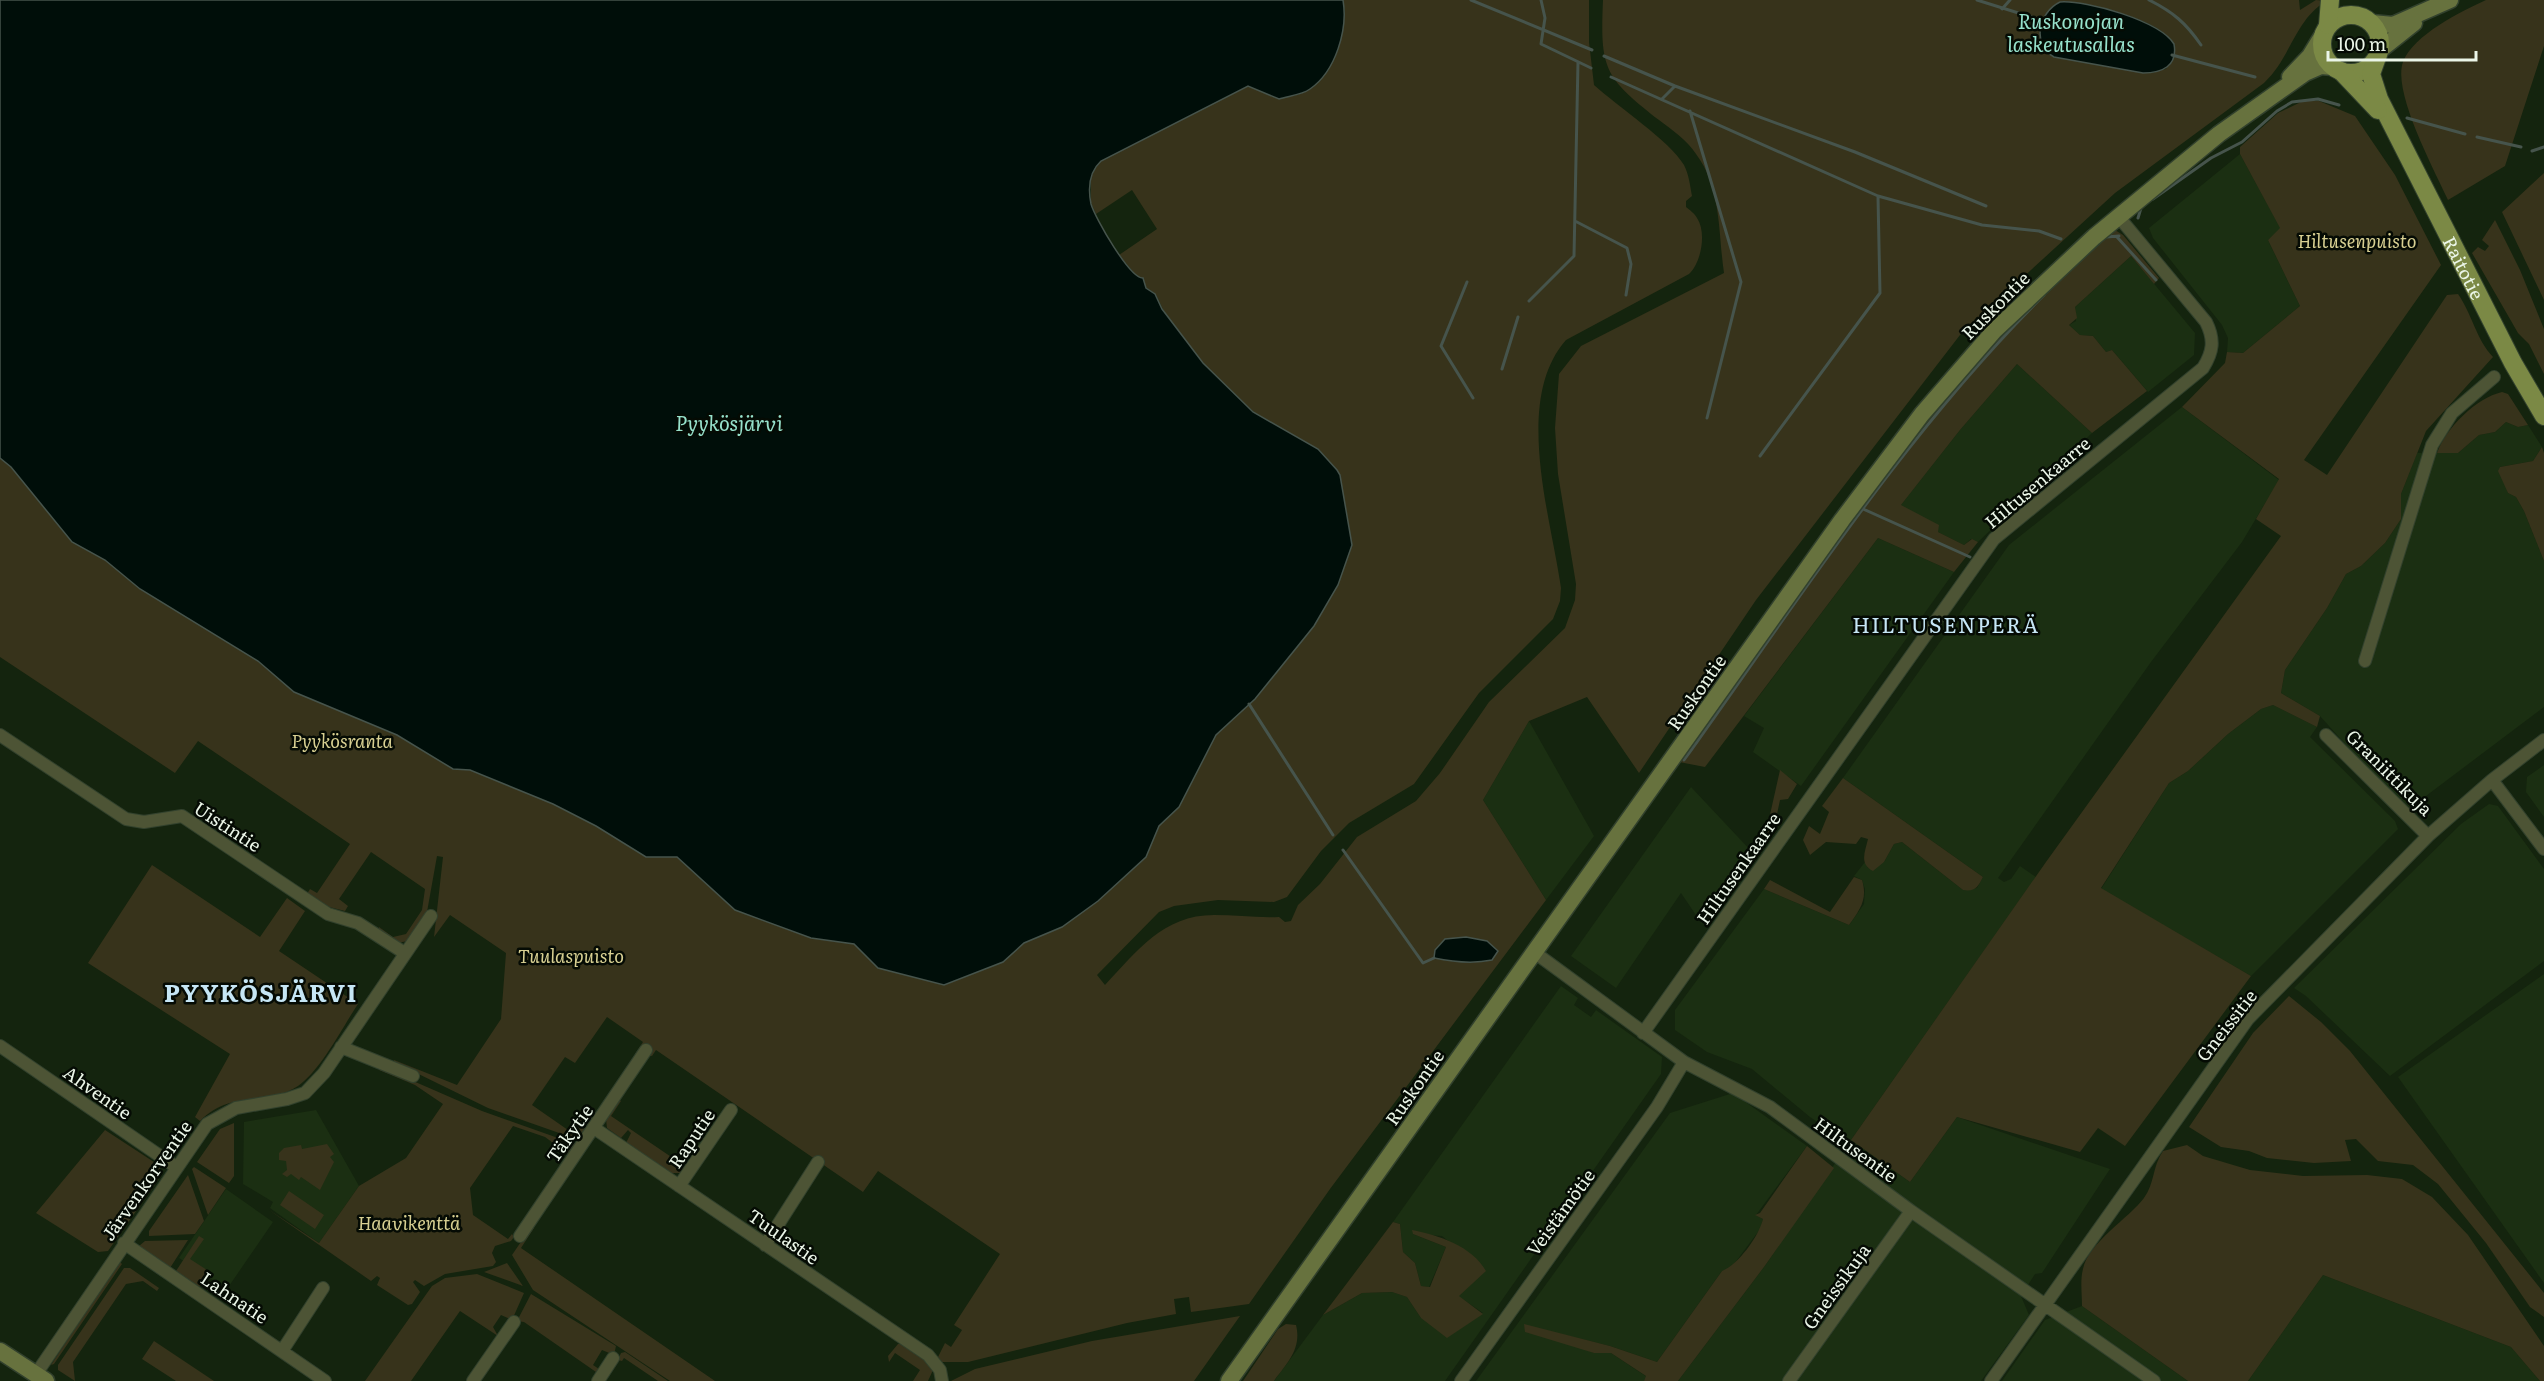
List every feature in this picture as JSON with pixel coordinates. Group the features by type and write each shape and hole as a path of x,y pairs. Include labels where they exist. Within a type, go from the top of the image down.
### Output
{"main road":[{"path":"2330,0 2323,52 2337,69 2360,71 2434,8"},
{"path":"2344,0 2378,31 2378,55"},
{"path":"2326,29 2344,15 2393,25 2450,0"},
{"name":"Ruskontie","path":"2273,96 2310,56 2326,29"},
{"name":"Raitotie","path":"2378,55 2372,74 2373,85 2513,363 2542,414"},
{"name":"Ruskontie","path":"1230,1381 1842,520 1922,414 1994,331 2118,216 2219,134 2273,96 2314,69 2337,69"},
{"name":"Raitotie","path":"2337,69 2393,127"},
{"path":"0,1351 41,1378"}],"street":[{"name":"Hiltusenkaarre","path":"1643,1033 1994,539 2203,368 2210,356 2211,333 2206,322 2118,216"},
{"path":"2365,661 2432,445 2452,413 2513,363"},
{"name":"Uistintie","path":"0,735 126,819 144,822 182,816 328,914 358,923 403,952"},
{"name":"Graniittikuja","path":"2326,735 2428,836"},
{"name":"Gneissitie","path":"1991,1381 2248,1019 2428,836 2492,780 2544,740"},
{"path":"2492,780 2544,849"},
{"name":"Järvenkorventie","path":"41,1378 124,1243 207,1124 236,1108 287,1099 305,1093 324,1073 403,952 430,916"},
{"name":"Hiltusentie","path":"1534,952 1684,1062 1770,1107 1911,1211 2154,1381"},
{"name":"Ahventie","path":"0,1046 176,1167"},
{"path":"340,1047 413,1076"},
{"name":"Täkytie","path":"520,1236 646,1050"},
{"name":"Veistämötie","path":"1461,1381 1657,1107 1684,1062"},
{"name":"Raputie","path":"679,1186 731,1110"},
{"name":"Tuulastie","path":"594,1128 928,1355 940,1370 942,1381"},
{"path":"765,1245 818,1162"},
{"name":"Gneissikuja","path":"1789,1381 1911,1211"},
{"name":"Lahnatie","path":"124,1243 325,1381"},
{"path":"282,1351 323,1288"},
{"path":"473,1381 514,1322"},
{"path":"598,1381 613,1358"}],"shaded area":[{"path":"2240,154 2281,229 2268,240 2300,306 2243,353 2227,352 2228,338 2222,325 2153,238 2149,228"},
{"path":"2131,256 2195,333 2194,355 2148,392 2112,350 2106,352 2093,336 2080,335 2069,325 2076,321 2075,307"},
{"path":"2017,364 2092,433 1978,542 1971,539 1964,545 1938,532 1900,506 1960,430"},
{"path":"2182,407 2279,480 2242,542 2151,662 1998,878 2004,882 2011,879 2020,866 2036,877 1851,1140 1843,1139 1810,1117 1752,1069 1707,1052 1675,1030 1675,1010 1764,889 1849,925 1864,904 1865,889 1862,880 1854,876 1865,862 1868,868 1884,862 1894,844 1902,842 1963,890 1977,888 1983,877 1843,778 2009,545"},
{"path":"2506,422 2518,427 2528,425 2542,447 2533,461 2500,467 2508,493 2516,497 2524,511 2544,561 2544,707 2410,808 2355,755 2320,716 2281,693 2285,670 2327,608 2346,574 2361,566 2385,543 2401,519 2401,494 2417,453 2458,453 2479,435 2495,432"},
{"path":"1878,538 1954,572 1801,786 1753,752 1764,728 1744,716"},
{"path":"2273,705 2317,727 2310,737 2395,821 2398,829 2251,976 2101,889 2169,783 2188,771 2228,734 2261,709"},
{"path":"1529,721 1594,836 1546,900 1483,800"},
{"path":"2544,765 2544,817 2526,792 2527,777"},
{"path":"1691,787 1753,853 1702,924 1681,893 1616,988 1571,956"},
{"path":"2489,804 2498,806 2544,869 2544,961 2390,1076 2306,996 2294,988 2461,824"},
{"path":"2544,974 2544,1283 2398,1077"},
{"path":"1561,986 1578,998 1574,1005 1591,1017 1596,1010 1662,1057 1661,1074 1445,1381 1274,1381 1323,1315 1362,1293 1392,1292 1407,1297 1421,1318 1483,1313 1458,1296 1485,1271 1442,1236 1413,1234 1446,1247 1429,1287 1421,1286 1415,1263 1403,1252 1400,1224 1393,1222"},
{"path":"1733,1093 1807,1146 1756,1215 1763,1219 1761,1228 1731,1268 1722,1271 1657,1362 1610,1346 1524,1325 1594,1353 1611,1353 1647,1377 1644,1381 1476,1381 1670,1113"},
{"path":"316,1110 359,1186 319,1243 270,1208 273,1202 243,1184 244,1122"},
{"path":"1957,1117 2110,1169 2042,1273 2035,1274 2021,1296 2029,1315 1981,1381 1678,1381 1764,1267 1851,1140 1910,1182"},
{"path":"226,1189 273,1222 227,1289 179,1258"},
{"path":"2323,1275 2511,1347 2540,1381 2248,1381"},
{"path":"2082,1306 2188,1381 2002,1381 2045,1320"}],"green space":[{"path":"1343,0 1589,0 1589,42 1594,85 1667,145 1684,165 1692,196 1686,201 1686,207 1700,224 1701,248 1697,263 1689,274 1566,340 1550,365 1541,394 1538,426 1544,494 1561,588 1560,601 1553,619 1479,693 1414,784 1349,823 1321,851 1287,897 1274,902 1218,900 1174,906 1159,912 1097,975 1105,985 1152,937 1180,921 1214,915 1279,917 1285,922 1291,921 1298,905 1320,884 1357,837 1416,801 1440,773 1489,702 1565,628 1575,600 1576,584 1558,474 1555,428 1559,374 1581,346 1724,273 1718,212 1711,182 1688,144 1627,93 1609,70 1603,42 1603,0 2299,0 2300,10 2316,0 2326,1 2315,9 2299,29 2281,62 2264,83 2115,193 1960,335 1756,600 1639,773 1587,697 1529,721 1483,800 1546,900 1330,1189 1249,1304 1191,1312 1189,1297 1174,1299 1176,1314 1127,1323 968,1362 942,1362 938,1357 945,1343 951,1347 962,1330 954,1325 1000,1254 878,1171 863,1192 656,1050 652,1056 635,1054 643,1042 607,1017 575,1063 565,1057 532,1105 568,1130 583,1109 593,1116 579,1140 488,1108 394,1062 394,1060 457,1085 501,1019 506,953 450,915 434,937 443,857 437,856 427,912 408,941 397,943 378,931 379,927 393,937 406,934 422,910 425,889 371,852 339,899 348,906 345,911 329,907 307,894 310,889 317,893 350,844 198,741 175,773 0,657 0,458 11,467 72,542 105,560 140,589 258,661 294,692 397,735 453,769 470,770 553,804 596,826 646,857 677,857 735,910 811,938 854,944 878,968 944,985 1003,962 1024,943 1062,927 1098,901 1146,857 1159,826 1179,807 1216,735 1255,699 1314,626 1268,422 1238,399 1211,372 1175,327 1156,295 1146,287 1119,255 1157,229 1132,190 1096,214 1091,203 1091,176 1100,161 1248,86 1279,99 1345,12","holes":["2065,2 2108,10 2154,27 2174,44 2166,69 2143,73 2048,54 2040,29"]},
{"path":"2486,0 2544,0 2544,46 2505,166 2448,200 2425,152 2409,111 2401,75 2403,62 2408,52 2427,33"},
{"name":"Hiltusenpuisto","path":"2303,101 2319,101 2355,116 2395,175 2441,265 2304,460 2327,475 2447,295 2458,294 2482,342 2493,357 2426,431 2401,494 2401,519 2385,543 2361,566 2346,574 2327,608 2285,670 2281,693 2320,716 2317,727 2273,705 2261,709 2228,734 2188,771 2169,783 2101,888 2251,976 2125,1146 2098,1128 2080,1152 1957,1117 1910,1182 1851,1140 2046,862 2281,536 2256,519 2279,479 2182,407 2225,363 2227,352 2243,353 2300,306 2268,240 2280,228 2240,154 2240,147 2278,113"},
{"path":"2544,173 2544,300 2502,212"},
{"path":"2495,220 2520,270 2544,329 2544,374 2529,344 2518,333 2472,253 2478,247 2485,251 2489,246 2482,240"},
{"path":"2115,230 2123,235 2159,278 2154,284 2131,256 2075,307 2077,318 2069,325 2080,335 2093,336 2106,352 2112,350 2147,391 2092,433 2017,364 1960,430 1901,505 1939,525 1938,532 1964,545 1972,539 1978,542 1954,572 1878,538 1705,767 1679,762 1860,506 1926,419 2003,331 2109,231"},
{"path":"2502,392 2508,394 2528,425 2518,427 2506,422 2495,432 2479,435 2458,453 2437,453 2447,434 2463,415 2492,395"},
{"path":"2542,447 2544,453 2544,561 2524,511 2516,497 2508,493 2498,471 2500,467 2533,461"},
{"path":"1780,770 1797,784 1788,799 1780,800 1773,833 1765,837"},
{"path":"1843,778 1983,877 1978,886 1970,890 1963,890 1902,842 1894,844 1884,862 1873,871 1864,861 1868,839 1861,837 1856,844 1826,842 1810,855 1803,840 1809,826 1820,834 1829,812 1822,806"},
{"path":"152,865 260,937 287,898 305,911 279,951 358,1004 315,1070 298,1086 287,1092 224,1105 200,1121 195,1117 230,1054 88,963"},
{"path":"1854,877 1862,880 1864,893 1860,909 1849,925 1764,889 1770,880 1830,912"},
{"path":"2289,996 2321,1022 2350,1051 2544,1293 2544,1317 2530,1307 2486,1243 2438,1184 2413,1165 2378,1161 2356,1139 2345,1140 2351,1161 2314,1163 2267,1158 2249,1151 2221,1147 2189,1127 2253,1033"},
{"name":"Haavikenttä","path":"381,1067 482,1111 575,1144 568,1154 545,1137 513,1126 470,1188 473,1215 508,1239 512,1234 514,1237 511,1241 495,1246 492,1253 496,1262 493,1266 445,1274 424,1286 415,1280 413,1282 420,1292 412,1304 408,1305 377,1285 380,1278 377,1276 371,1281 269,1210 319,1243 359,1186 406,1158 443,1104 415,1085 379,1070"},
{"path":"619,1100 621,1101 611,1116 686,1167 682,1173 671,1173 626,1143 631,1133 628,1130 621,1138 607,1128 606,1119"},
{"path":"234,1123 234,1176 229,1183 197,1162 220,1129"},
{"path":"105,1130 160,1166 160,1177 108,1251 98,1252 36,1213"},
{"path":"327,1144 334,1154 330,1157 334,1162 320,1190 301,1177 299,1180 291,1174 287,1177 282,1174 287,1170 286,1161 279,1160 279,1153 284,1148 301,1145 302,1149"},
{"path":"2187,1145 2203,1156 2250,1170 2303,1176 2367,1175 2402,1179 2432,1197 2468,1235 2544,1346 2544,1381 2540,1381 2511,1347 2323,1275 2248,1381 2188,1381 2082,1306 2081,1287 2086,1259 2101,1240 2144,1198 2163,1151"},
{"path":"1807,1146 1834,1168 1764,1267 1678,1381 1644,1381 1646,1376 1611,1353 1594,1353 1525,1332 1524,1324 1610,1346 1657,1362 1722,1271 1735,1263 1752,1241 1763,1219 1755,1215 1760,1213"},
{"path":"194,1167 226,1188 208,1215 192,1169"},
{"path":"188,1175 204,1221 195,1234 149,1236 149,1231"},
{"path":"289,1191 324,1215 315,1229 280,1205"},
{"path":"1393,1222 1400,1224 1403,1252 1415,1263 1421,1286 1430,1287 1446,1247 1413,1234 1412,1230 1454,1243 1480,1262 1486,1271 1459,1296 1483,1314 1447,1338 1421,1318 1407,1297 1392,1292 1362,1293 1323,1315"},
{"path":"531,1227 534,1228 521,1248 715,1381 670,1381 533,1290 512,1255"},
{"path":"199,1236 204,1239 190,1259 207,1270 209,1277 204,1285 198,1287 176,1271"},
{"path":"188,1240 170,1268 139,1246 145,1241"},
{"path":"119,1261 122,1264 54,1364 51,1365"},
{"path":"507,1263 523,1286 484,1272"},
{"path":"124,1268 130,1268 159,1288 157,1291 143,1281 126,1284 73,1362 75,1381 58,1370 58,1365"},
{"path":"477,1274 524,1293 512,1320 501,1315 493,1327 498,1336 460,1311 411,1381 365,1381 432,1286 445,1278"},
{"path":"531,1294 616,1346 614,1355 602,1350 593,1365 599,1369 596,1376 596,1372 524,1322 517,1321"},
{"path":"1240,1316 1194,1381 951,1381 975,1369 1092,1341"},
{"path":"1286,1324 1296,1325 1297,1341 1288,1362 1274,1381 1243,1381 1278,1329"},
{"path":"154,1341 214,1381 176,1381 142,1359"},
{"path":"898,1344 902,1344 926,1361 933,1370 928,1381 913,1381 920,1370 895,1353 889,1362 888,1356"},
{"path":"625,1352 668,1381 658,1381 624,1358 622,1361 618,1360 621,1353"}],"water":[{"name":"Pyykösjärvi","path":"0,0 1343,0 1344,24 1338,49 1327,72 1310,89 1279,99 1248,86 1101,161 1090,181 1091,204 1114,247 1130,269 1143,278 1146,288 1155,294 1162,309 1203,363 1253,412 1318,449 1337,470 1340,475 1352,545 1338,585 1314,626 1255,699 1216,735 1179,807 1159,826 1146,857 1098,901 1062,927 1024,943 1003,962 944,985 878,968 854,944 811,938 735,910 677,857 646,857 596,826 553,804 470,770 453,769 397,735 294,692 258,661 140,589 105,560 72,542 11,467 0,458"},
{"name":"Ruskonojan laskeutusallas","path":"2060,2 2104,8 2154,27 2174,44 2174,58 2162,70 2143,73 2054,57 2042,44 2040,28 2047,13"},
{"path":"1466,937 1487,941 1498,951 1492,960 1478,962 1434,958 1435,950 1445,939"}],"waterway":[{"path":"1471,0 1592,50"},
{"path":"1541,0 1545,18 1541,44 1591,68"},
{"path":"1977,0 2044,21"},
{"path":"2002,9 2010,0"},
{"path":"2149,0 2178,19 2201,45"},
{"path":"2172,55 2255,77"},
{"path":"1604,56 1675,86 1855,152 1986,206"},
{"path":"1529,301 1574,256 1578,62"},
{"path":"1611,77 1878,196 1982,225 2039,231 2061,239"},
{"path":"1662,99 1675,86"},
{"path":"2153,199 2211,158 2242,142 2277,111 2292,102 2318,99 2339,105"},
{"path":"1690,111 1741,282 1707,418"},
{"path":"2407,118 2465,134"},
{"path":"2477,137 2521,147"},
{"path":"2532,151 2544,147"},
{"path":"1760,456 1880,293 1878,197"},
{"path":"2138,218 2141,208"},
{"path":"1575,221 1627,248 1631,264 1626,295"},
{"path":"2106,237 2119,236"},
{"path":"2117,237 2156,280"},
{"path":"1467,282 1441,346 1473,398"},
{"path":"1684,760 1811,579 1899,461 1993,348 2044,295"},
{"path":"1502,369 1518,317"},
{"path":"1863,509 1970,557"},
{"path":"1249,704 1333,835"},
{"path":"1343,850 1423,963 1434,958"}],"district":[{"name":"HILTUSENPERÄ","path":"1946,623"},
{"name":"PYYKÖSJÄRVI","path":"261,991"}],"park label":[{"name":"Pyykösranta","path":"342,740"},
{"name":"Tuulaspuisto","path":"571,955"}]}
